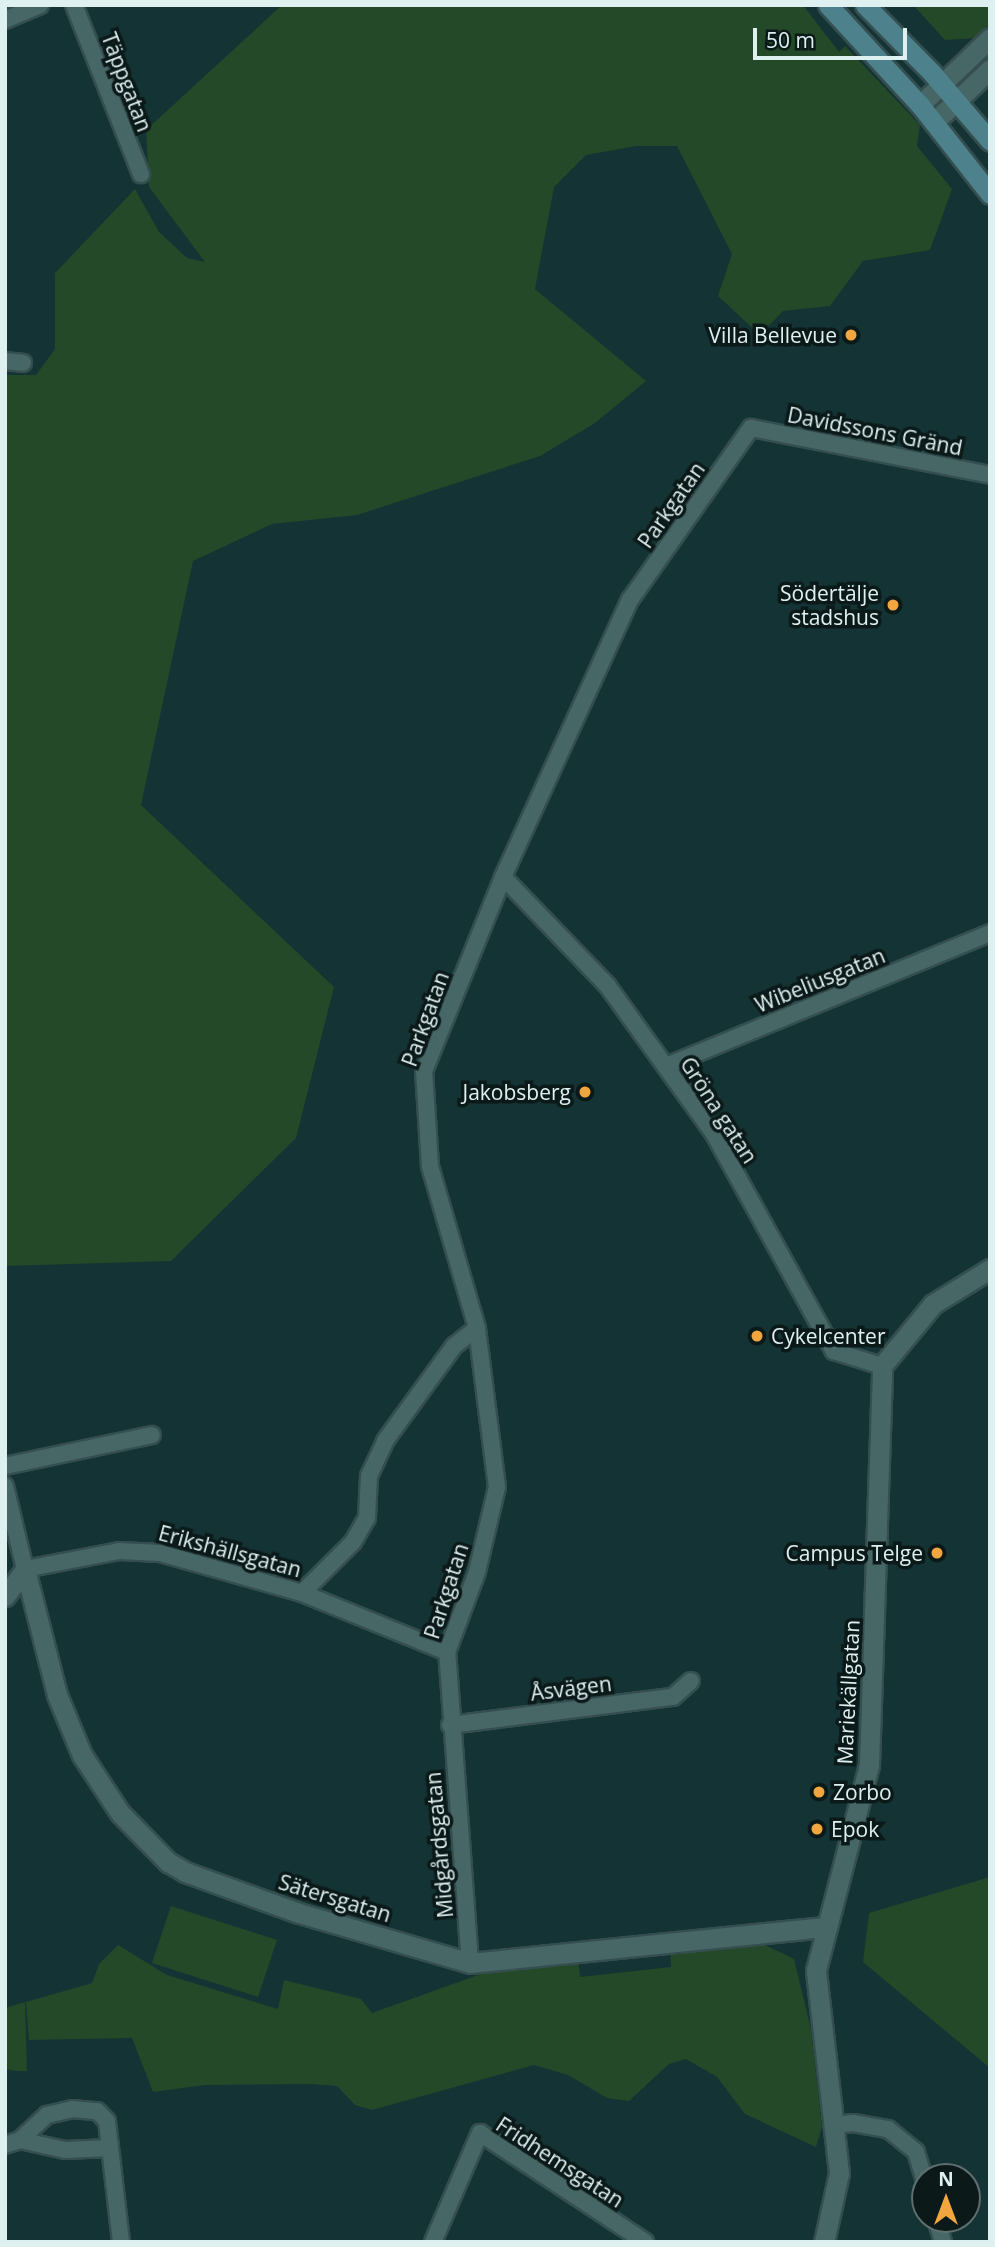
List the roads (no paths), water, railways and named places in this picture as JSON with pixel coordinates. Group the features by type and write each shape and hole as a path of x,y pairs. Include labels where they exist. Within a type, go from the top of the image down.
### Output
{"main road":[{"path":"828,5 920,105 990,194"},
{"path":"865,5 942,84 990,141"}],"street":[{"path":"5,20 40,5"},
{"name":"Täppgatan","path":"74,5 141,174"},
{"path":"920,105 990,38"},
{"path":"934,122 990,69"},
{"path":"5,361 23,363"},
{"name":"Davidssons Gränd","path":"751,428 990,475"},
{"name":"Parkgatan","path":"450,1725 447,1651 477,1572 497,1487 477,1328 430,1166 424,1071 503,877 630,600 751,428"},
{"name":"Gröna gatan","path":"503,877 607,985 714,1134 834,1351 882,1367"},
{"name":"Wibeliusgatan","path":"666,1066 990,933"},
{"path":"882,1367 933,1304 990,1269"},
{"path":"302,1594 353,1542 367,1518 369,1476 385,1441 454,1346 477,1328"},
{"name":"Mariekällgatan","path":"824,2242 839,2173 816,1970 869,1765 882,1367"},
{"path":"5,1466 152,1435"},
{"path":"5,1486 25,1569 5,1596"},
{"name":"Erikshällsgatan","path":"25,1569 140,1551 302,1594 447,1651"},
{"name":"Sätersgatan","path":"25,1569 57,1696 82,1755 113,1805 168,1862 299,1913 470,1963 825,1927"},
{"name":"Åsvägen","path":"450,1725 673,1697 691,1681"},
{"name":"Midgårdsgatan","path":"450,1725 470,1963"},
{"path":"13,2143 47,2115 72,2109 97,2111 107,2121 121,2242"},
{"path":"834,2125 853,2123 888,2129 916,2152 919,2163"},
{"name":"Fridhemsgatan","path":"433,2242 480,2133 645,2242"},
{"path":"13,2143 65,2150 110,2148"}],"place":[{"name":"Villa Bellevue","path":"851,335"},
{"name":"Södertälje stadshus","path":"893,605"},
{"name":"Jakobsberg","path":"585,1092"},
{"name":"Cykelcenter","path":"757,1336"},
{"name":"Campus Telge","path":"937,1553"},
{"name":"Zorbo","path":"819,1792"},
{"name":"Epok","path":"817,1829"}]}
